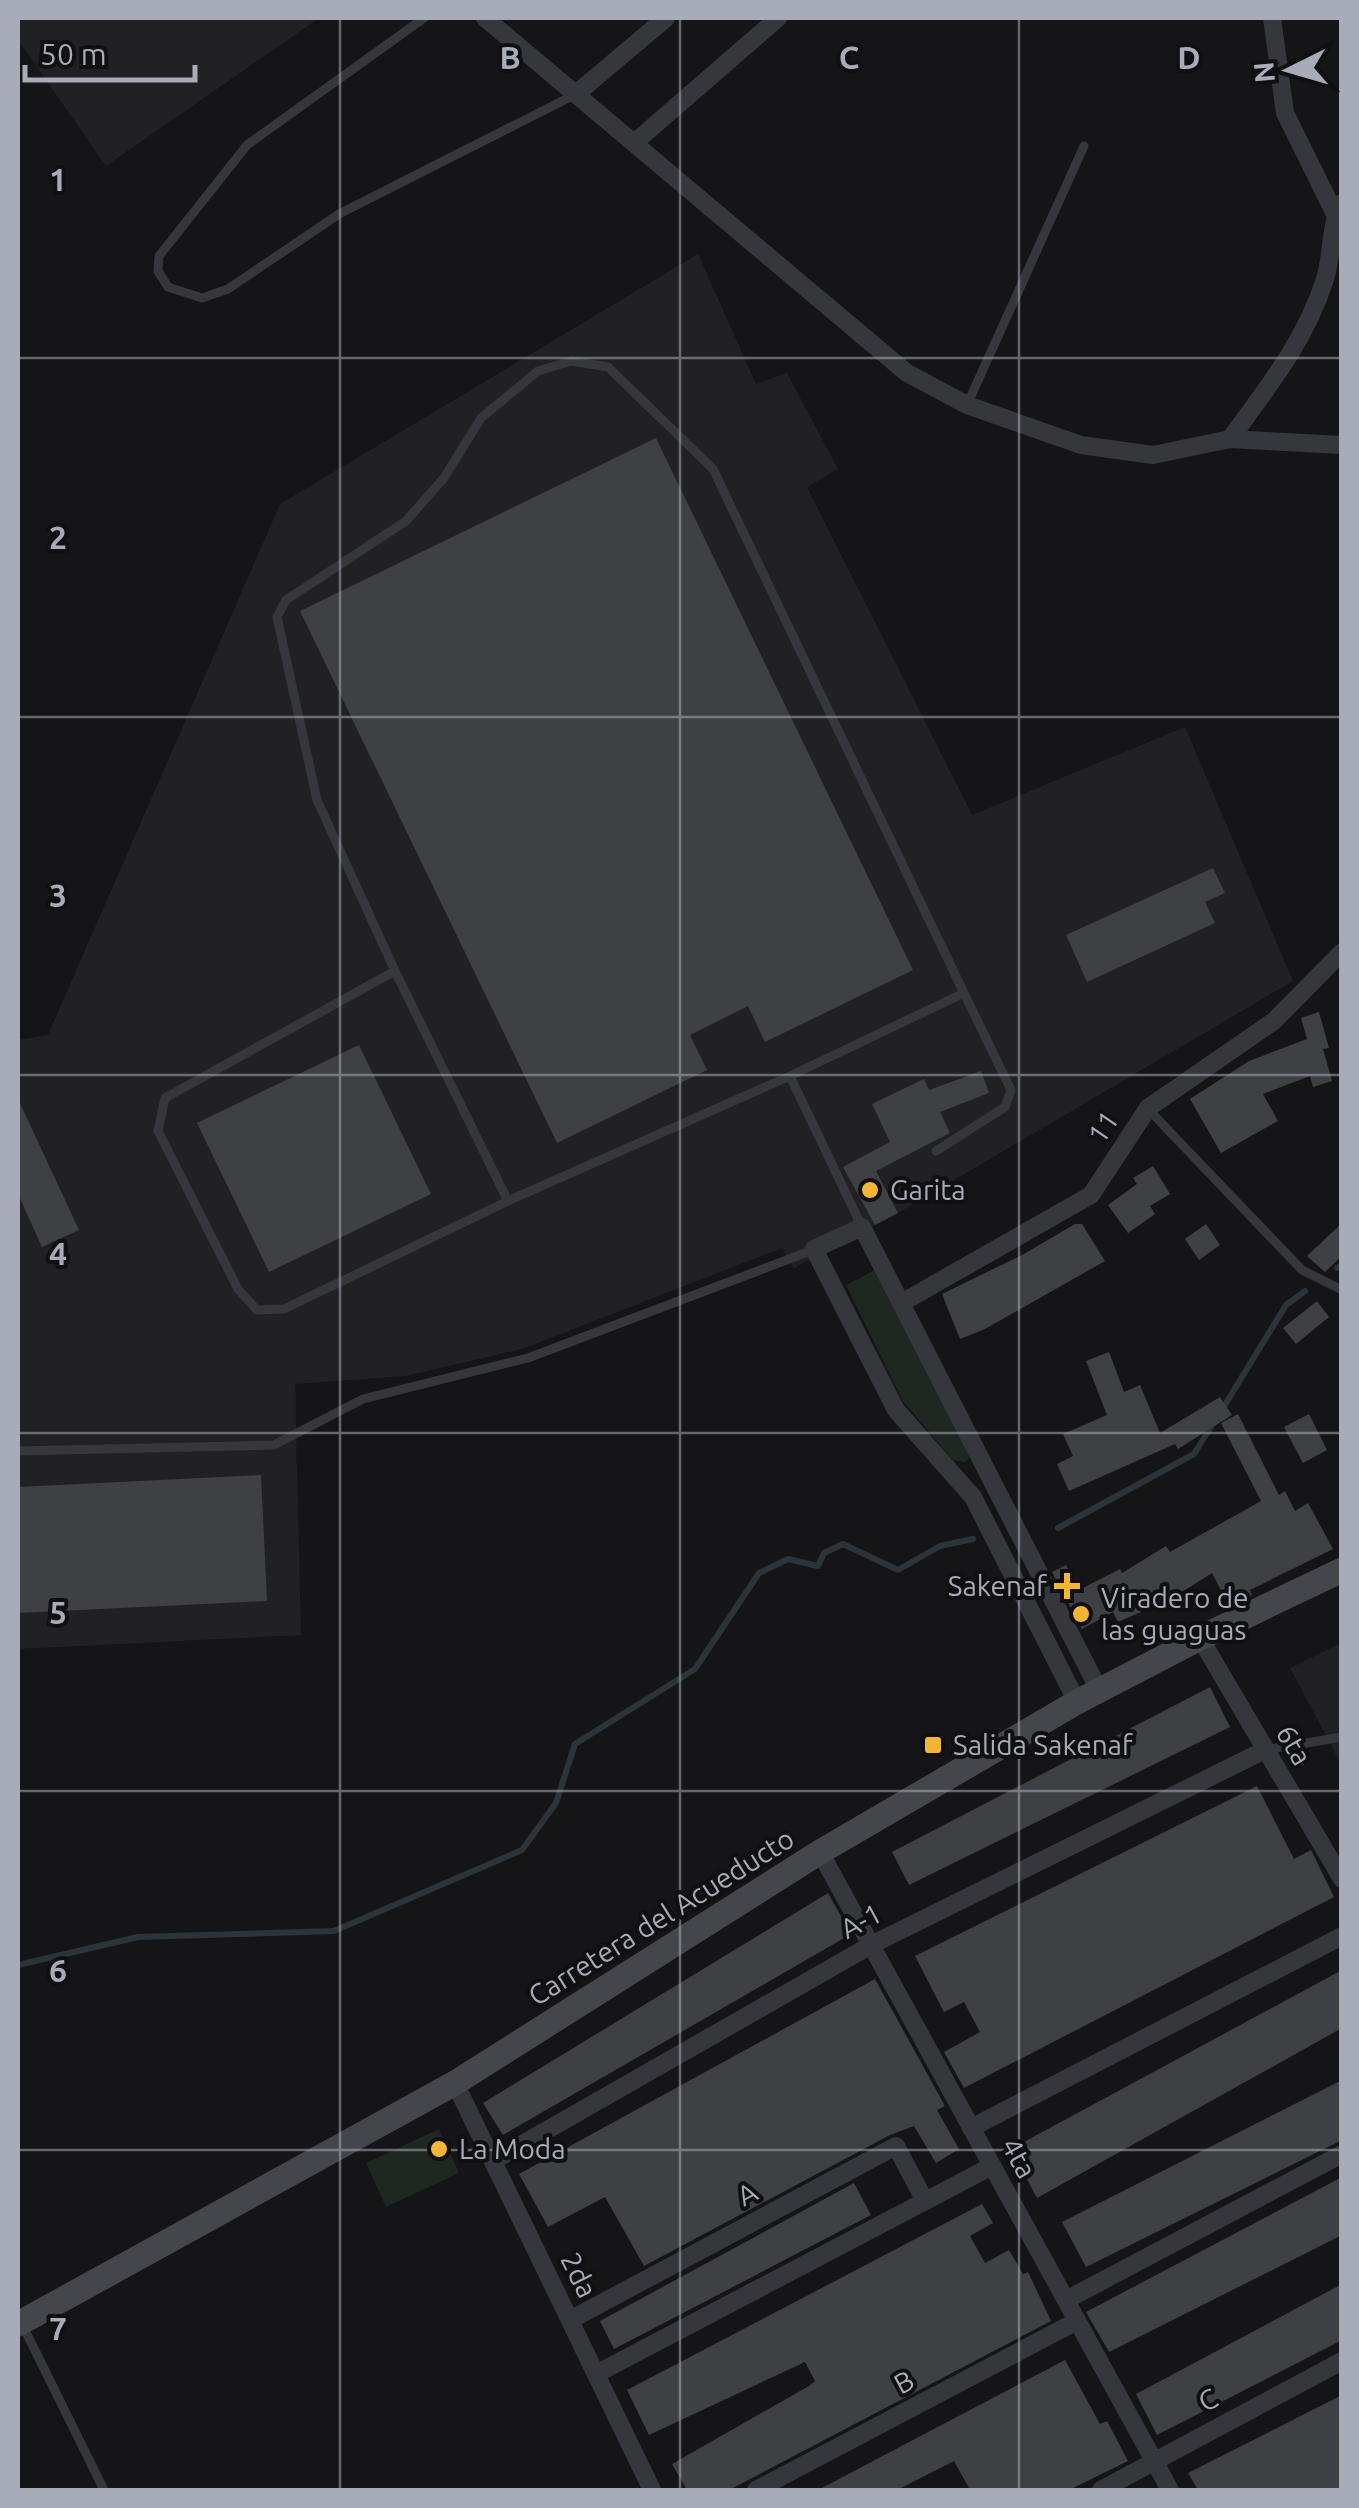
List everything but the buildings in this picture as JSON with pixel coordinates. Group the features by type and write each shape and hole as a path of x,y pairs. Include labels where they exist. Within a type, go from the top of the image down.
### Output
{"street":[{"path":"484,18 907,373 967,406 1080,446 1153,454 1230,439 1342,445"},
{"path":"576,94 666,18"},
{"path":"634,143 778,18"},
{"path":"1230,439 1296,350 1326,277 1339,208 1285,113 1272,18"},
{"name":"11","path":"904,1302 1090,1194 1148,1108 1274,1021 1339,959"},
{"path":"862,1227 904,1302 1088,1696 973,1497 896,1410 814,1250 862,1227"},
{"name":"Carretera del Acueducto","path":"19,2322 456,2083 820,1852 1088,1696 1342,1570"},
{"name":"6ta","path":"1200,1638 1342,1879"},
{"name":"A-1","path":"493,2160 871,1946 1265,1750"},
{"name":"4ta","path":"820,1852 1170,2490"},
{"path":"971,2128 1342,1936"},
{"name":"2da","path":"456,2083 652,2490"},
{"name":"A","path":"570,2320 896,2146 925,2201"},
{"path":"1066,2300 1342,2154"},
{"path":"596,2374 992,2166"},
{"name":"B","path":"756,2490 1078,2321"},
{"name":"C","path":"1101,2490 1342,2361"},
{"path":"780,2478 798,2490"}],"lane":[{"path":"424,18 247,145 159,256 158,272 168,287 202,298 228,290 339,214 576,94"},
{"path":"967,406 1084,146"},
{"path":"508,1201 395,971 317,800 277,617 286,600 406,520 444,478 481,418 538,371 571,362 608,367 713,469 1011,1090 1005,1107 936,1151"},
{"path":"395,971 164,1098 158,1131 238,1289 257,1310 284,1309 508,1201 790,1076 964,993"},
{"path":"790,1076 862,1227"},
{"path":"1148,1108 1302,1270 1342,1290"},
{"path":"18,1451 274,1445 363,1399 528,1358 814,1250"},
{"path":"1265,1750 1342,1736"},
{"path":"19,2322 104,2490"}],"shaded area":[{"path":"18,18 319,18 106,166 18,40"},
{"path":"698,254 756,384 787,373 838,469 807,487 972,815 1185,727 1293,981 898,1213 794,1268 782,1248 522,1349 405,1376 295,1384 301,1635 18,1649 18,1040 48,1035 280,504"},
{"path":"877,1269 970,1457 965,1462 953,1460 903,1401 846,1285"},
{"path":"1341,1643 1341,1764 1290,1668"},
{"path":"439,2129 459,2173 386,2207 366,2163"}],"waterway":[{"path":"1337,1268 1342,1265"},
{"path":"1223,1408 1286,1305 1305,1291"},
{"path":"1058,1528 1194,1454 1214,1422"},
{"path":"18,1965 138,1937 334,1931 522,1850 556,1803 575,1744 695,1669 759,1573 788,1559 818,1566 824,1553 843,1544 898,1570 940,1546 973,1539"}],"place":[{"name":"Garita","path":"870,1190"},
{"name":"Sakenaf","path":"1067,1586"},
{"name":"Viradero de las guaguas","path":"1081,1614"},
{"name":"Salida Sakenaf","path":"933,1745"},
{"name":"La Moda","path":"439,2149"}]}
